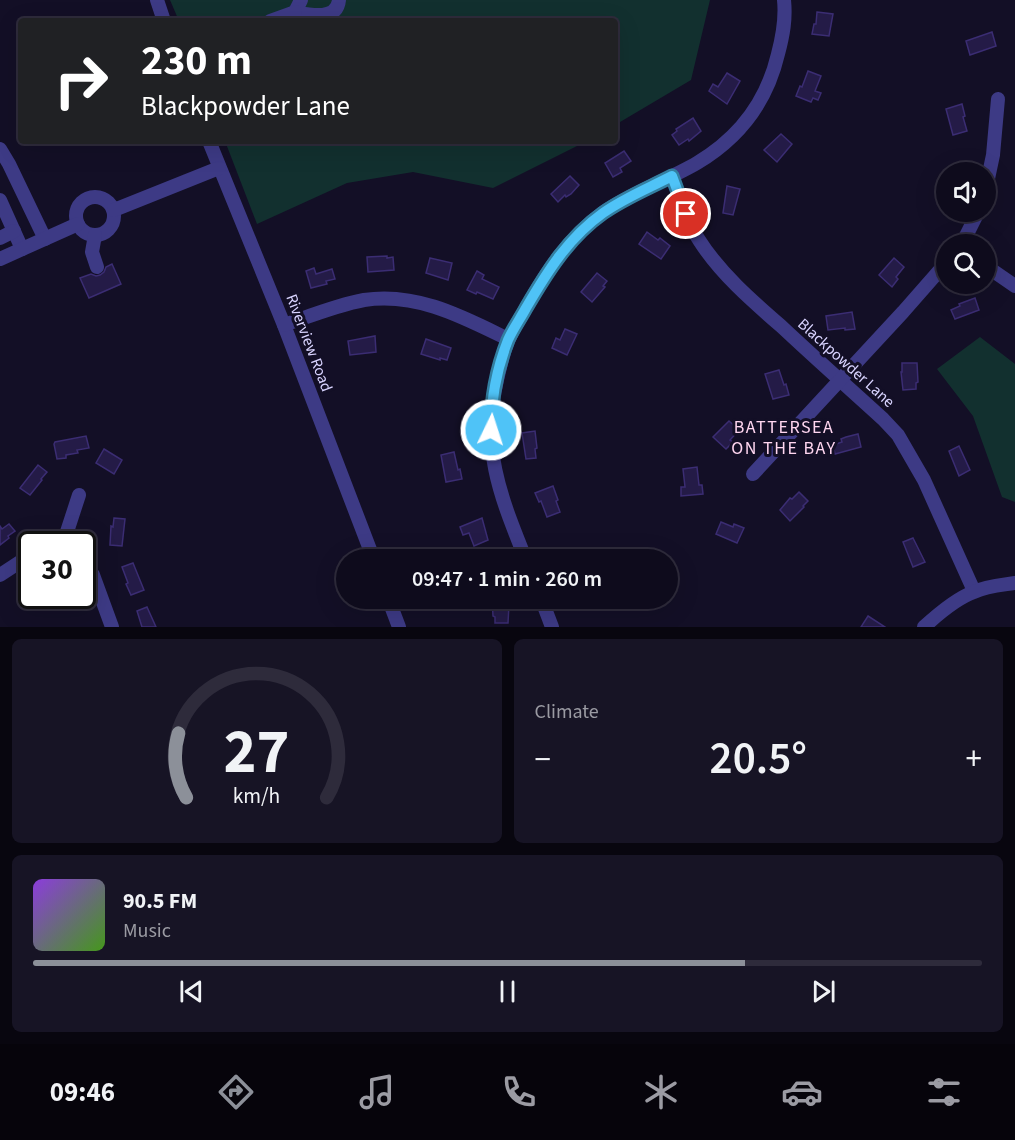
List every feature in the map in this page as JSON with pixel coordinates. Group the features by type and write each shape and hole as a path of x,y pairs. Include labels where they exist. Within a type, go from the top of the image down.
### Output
{"street":[{"path":"157,0 163,18"},
{"path":"276,18 298,6 312,15 328,14 335,12 339,0"},
{"path":"522,549 500,489 491,442 493,398 508,339 549,269 579,233 603,213 624,200 706,157 740,129 761,100 772,75 783,35 784,0"},
{"path":"992,162 998,99"},
{"name":"Riverview Road","path":"210,144 284,325 370,549"},
{"path":"0,149 45,239"},
{"path":"114,210 219,168"},
{"name":"Blackpowder Lane","path":"672,176 698,239 730,279 898,435 924,480 974,591"},
{"path":"98,196 109,202 114,210 115,217 111,228 105,233 95,235 84,232 78,224 76,213 85,199 98,196"},
{"path":"0,200 22,249"},
{"path":"0,259 78,224"},
{"path":"0,238 14,231"},
{"path":"95,235 92,252 98,267"},
{"path":"996,273 1015,286"},
{"path":"753,474 936,275"},
{"path":"284,325 347,304 374,299 402,300 456,314 508,339"},
{"path":"67,531 79,495"},
{"path":"0,575 18,563"},
{"path":"96,583 112,627"},
{"path":"924,627 934,617 974,591 1015,583"},
{"path":"392,609 399,627"},
{"path":"545,609 552,627"}],"green space":[{"path":"170,0 710,0 691,80 618,123 618,18 178,18"},
{"path":"226,144 581,144 493,188 413,172 347,183 257,224"},
{"path":"980,337 1015,364 1015,502 1002,497 973,416 937,369"}],"building":[{"path":"817,12 833,14 829,36 812,34"},
{"path":"992,32 996,46 970,55 966,41"},
{"path":"808,71 821,76 815,91 821,93 818,100 813,98 811,102 796,96"},
{"path":"727,73 740,81 727,104 709,91 713,84 718,87"},
{"path":"962,104 967,131 953,135 946,109"},
{"path":"693,118 701,131 689,141 688,139 679,145 672,135 677,131 676,129"},
{"path":"781,134 792,144 777,162 764,150"},
{"path":"624,151 631,161 620,168 622,172 613,177 605,163"},
{"path":"570,176 579,185 571,194 566,197 565,195 558,202 551,194"},
{"path":"727,186 740,189 733,215 723,213"},
{"path":"647,232 670,246 661,259 639,244"},
{"path":"387,256 387,258 393,257 394,270 368,272 367,257"},
{"path":"430,258 452,263 448,280 426,273"},
{"path":"894,258 904,267 892,287 879,275"},
{"path":"112,264 121,284 89,298 80,278 91,274 100,275 106,267"},
{"path":"314,268 316,274 332,269 335,279 326,281 327,284 311,288 306,271"},
{"path":"477,271 484,275 482,279 499,287 493,299 467,290"},
{"path":"597,273 607,281 603,286 605,287 592,302 581,292"},
{"path":"975,298 979,310 955,319 951,310"},
{"path":"852,312 855,329 828,330 826,316"},
{"path":"565,329 577,334 567,355 552,348 556,338 560,340"},
{"path":"375,336 376,352 350,355 348,341"},
{"path":"426,339 451,348 447,360 421,354"},
{"path":"902,363 917,363 916,389 903,390"},
{"path":"779,370 789,395 773,399 765,374"},
{"path":"729,421 739,430 730,440 733,442 726,449 713,437"},
{"path":"535,431 536,458 526,459 522,433"},
{"path":"858,434 861,447 835,454 833,445 842,442 841,439"},
{"path":"86,436 89,448 77,450 78,453 57,459 55,442"},
{"path":"959,446 970,470 959,476 949,451"},
{"path":"104,449 122,460 114,474 96,463"},
{"path":"454,452 462,479 446,482 441,455"},
{"path":"38,465 47,472 30,495 20,488"},
{"path":"697,467 699,485 702,485 703,494 681,496 681,487 685,487 683,469"},
{"path":"553,486 560,512 547,517 535,493"},
{"path":"799,492 808,501 790,521 780,510 790,498 792,499"},
{"path":"114,518 125,519 122,546 110,545"},
{"path":"482,518 488,540 474,546 469,533 463,535 460,527"},
{"path":"721,522 733,527 734,524 744,528 737,543 716,534"},
{"path":"9,524 15,531 0,545 0,526 2,529"},
{"path":"913,538 925,562 913,567 903,542"},
{"path":"133,563 144,590 131,595 122,567"},
{"path":"147,607 156,627 142,627 137,611"},
{"path":"493,609 509,609 508,623 495,623"},
{"path":"868,616 885,627 861,627"}],"district":[{"name":"BATTERSEA ON THE BAY","path":"784,437"}],"route":[{"path":"491,430 493,398 508,339 549,269 566,247 586,226 603,213 672,176 686,214"}]}
